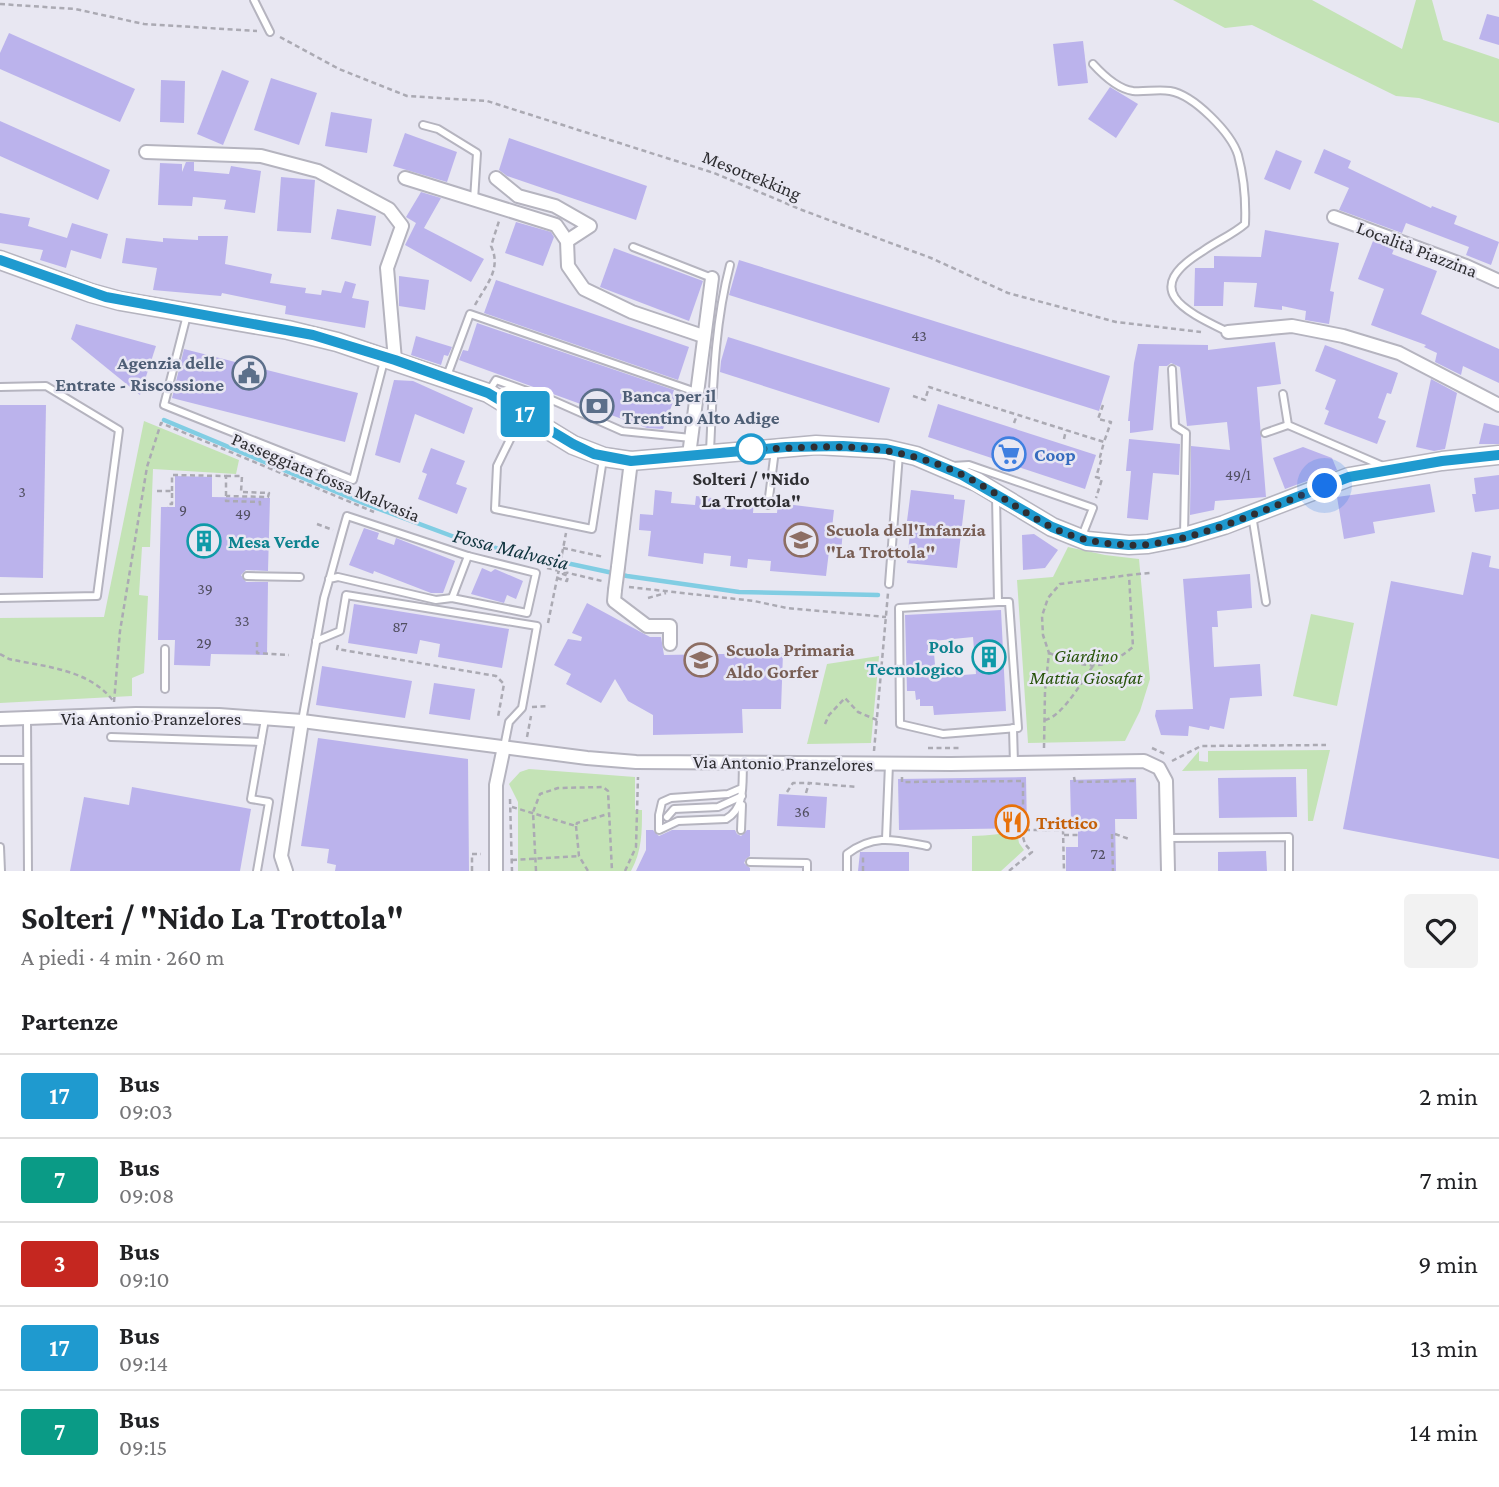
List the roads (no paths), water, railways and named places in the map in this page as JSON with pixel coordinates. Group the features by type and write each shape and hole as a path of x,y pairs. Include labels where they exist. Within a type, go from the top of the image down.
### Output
{"street":[{"path":"146,152 261,156 318,171 389,209 402,226 387,268 390,358"},
{"path":"405,178 556,225 567,241 568,266 584,289 632,312 703,336"},
{"path":"496,178 518,196 555,206 590,226 567,241"},
{"name":"Località Piazzina","path":"1334,217 1499,281"},
{"path":"0,260 91,293 313,335 390,358 488,393 573,444 604,457 631,461 690,446 710,453 816,445 871,447 899,452 945,467 996,493 1052,527 1081,538 1129,545 1184,537 1349,477 1499,455"},
{"path":"690,446 712,278"},
{"path":"1228,332 1292,326 1343,336 1399,353 1499,405"},
{"path":"631,461 614,601 647,626 670,626 670,644"},
{"name":"Via Antonio Pranzelores","path":"0,719 135,714 302,721 636,762 874,765 1150,762 1159,768 1166,781 1168,871"},
{"path":"286,871 281,856 302,721"},
{"path":"496,871 496,785 503,747"}],"lane":[{"path":"254,0 270,32"},
{"path":"1093,64 1103,75 1130,91 1171,91 1194,100 1215,121 1237,153 1246,199 1245,224 1177,270 1171,286 1173,298 1191,314 1228,332"},
{"path":"423,125 438,129 477,153 474,200"},
{"path":"633,247 712,278"},
{"path":"710,453 714,366 723,293 730,265"},
{"path":"188,313 164,405 353,480 390,358"},
{"path":"447,377 470,314 696,392"},
{"path":"1172,369 1175,426 1186,433 1184,537"},
{"path":"488,393 496,380 552,400 622,431 690,446"},
{"path":"0,387 46,386 119,430 97,596 0,598"},
{"path":"1283,394 1288,425"},
{"path":"523,413 497,466 495,509 592,529 604,457"},
{"path":"1265,433 1288,425 1367,457 1391,470"},
{"path":"889,584 899,452"},
{"path":"768,505 774,458"},
{"path":"945,467 969,465 1093,508 1081,538"},
{"path":"996,493 998,602"},
{"path":"1252,513 1266,602"},
{"path":"302,721 329,579 347,516 468,556 536,573 527,613 452,598 436,600 338,577 329,579"},
{"path":"452,598 468,556"},
{"path":"247,576 300,576"},
{"path":"316,641 340,631 346,595 537,626 522,708 509,722 503,747"},
{"path":"998,602 1009,602 1017,728 943,734 900,724 899,608 998,602"},
{"path":"164,689 165,649"},
{"path":"27,719 28,871"},
{"path":"257,871 269,802 251,799 265,719"},
{"path":"1013,729 1014,764"},
{"path":"111,737 261,742"},
{"path":"0,760 27,760"},
{"path":"741,830 743,763"},
{"path":"886,839 889,764"},
{"path":"742,792 740,806 733,816 726,819 678,821 659,830 662,802 679,796 742,792"},
{"path":"667,817 674,809 718,807 742,792"},
{"path":"1167,838 1289,837 1289,871"},
{"path":"847,871 847,854 868,841 886,839 927,846"},
{"path":"0,847 1,871"},
{"path":"750,862 807,863 807,871"}],"waterway":[{"name":"Fossa Malvasia","path":"164,420 363,503 468,542 627,576 739,592 878,595"}],"place":[{"name":"Agenzia delle Entrate - Riscossione","path":"249,373"},
{"name":"Banca per il Trentino Alto Adige","path":"597,406"},
{"name":"Solteri / \"Nido La Trottola\"","path":"751,449"},
{"name":"Coop","path":"1009,454"},
{"name":"Scuola dell'Infanzia \"La Trottola\"","path":"801,540"},
{"name":"Mesa Verde","path":"204,541"},
{"name":"Polo Tecnologico","path":"989,657"},
{"name":"Scuola Primaria Aldo Gorfer","path":"701,660"},
{"name":"Trittico","path":"1012,822"}],"park label":[{"name":"Giardino Mattia Giosafat","path":"1086,666"}]}
